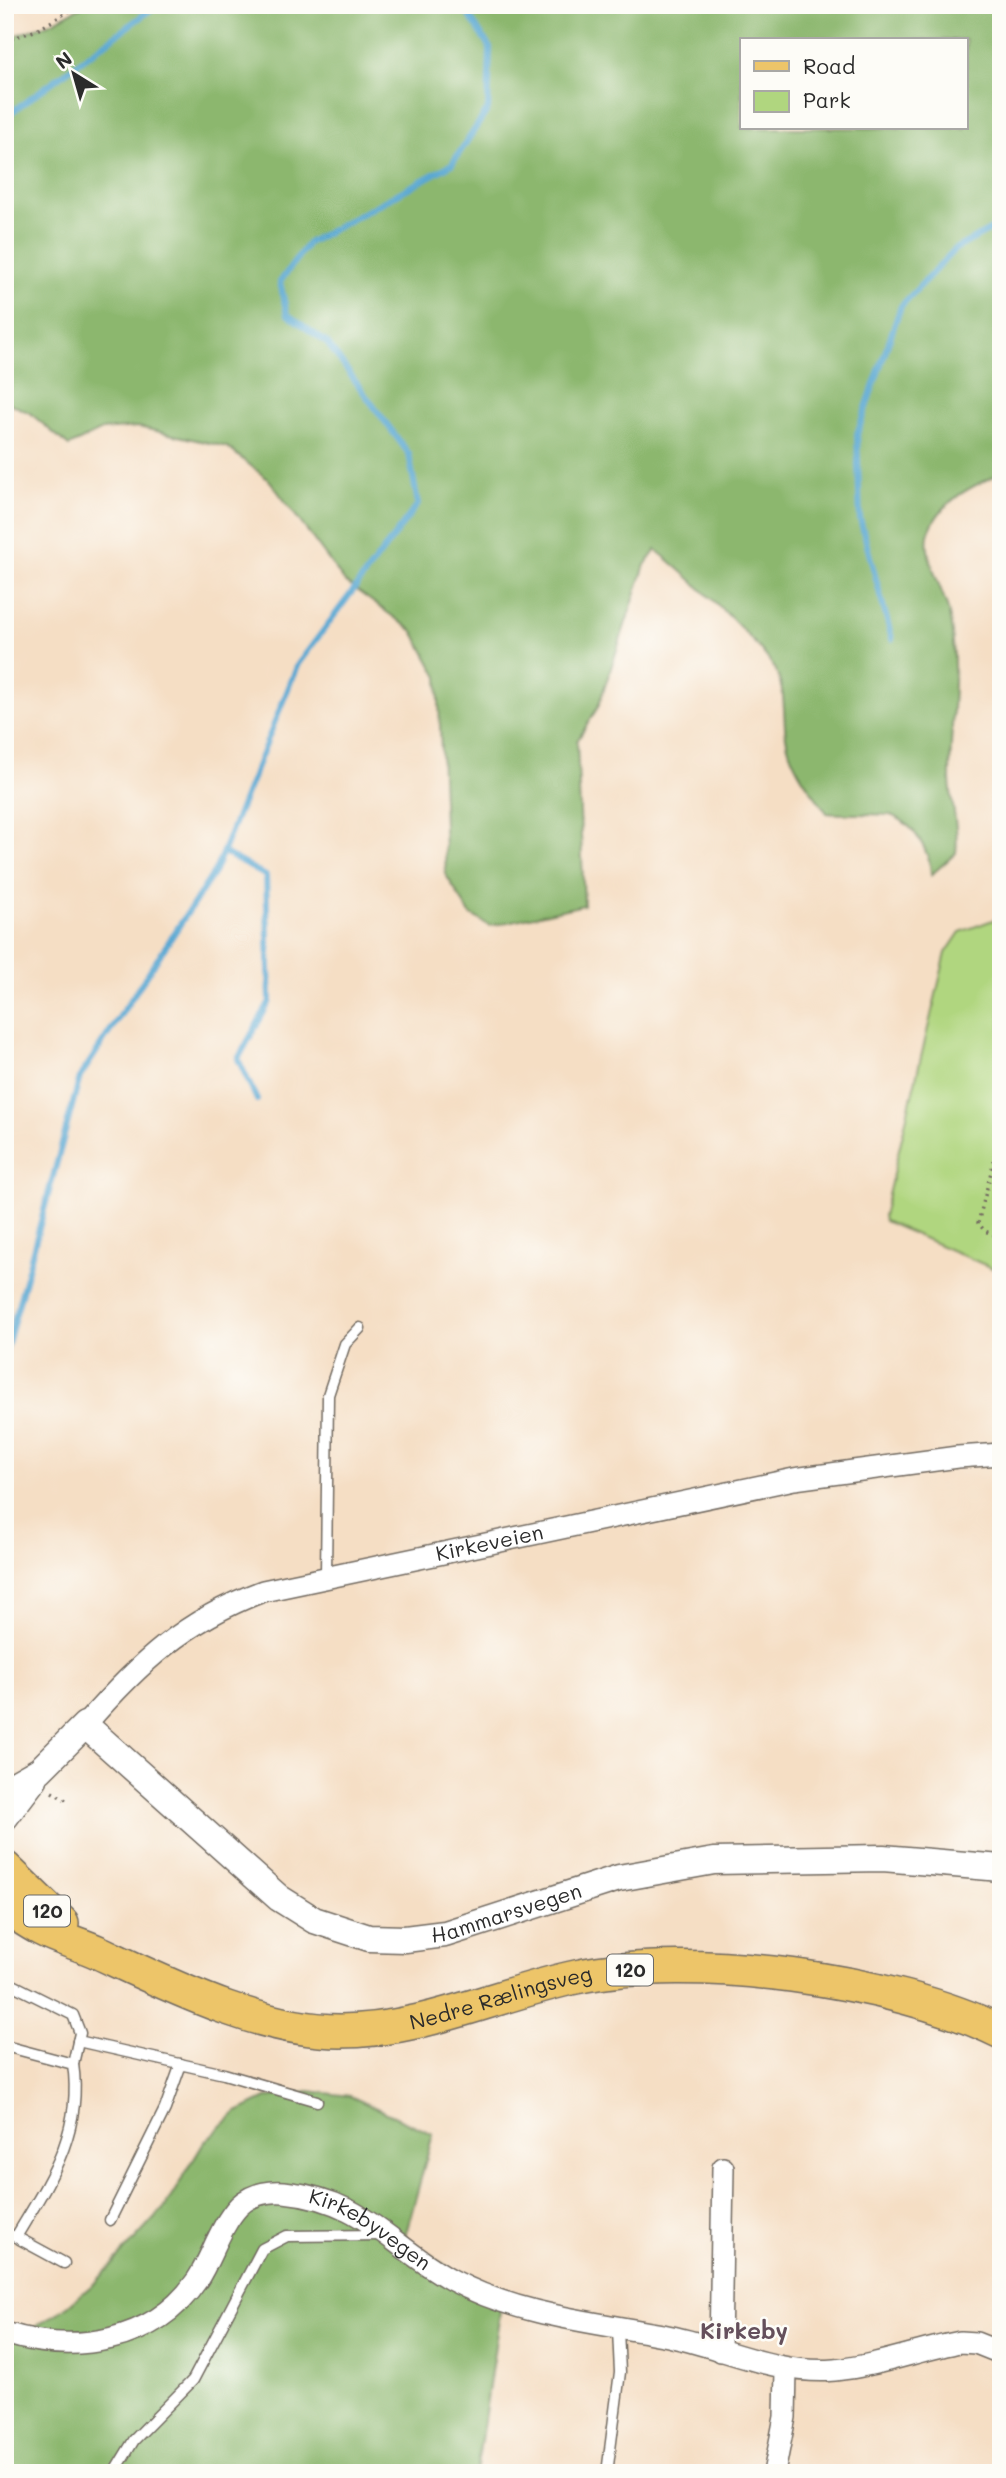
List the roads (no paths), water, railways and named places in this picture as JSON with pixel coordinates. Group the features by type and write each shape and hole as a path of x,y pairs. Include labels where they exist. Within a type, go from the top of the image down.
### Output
{"main road":[{"name":"Nedre Rælingsveg","path":"5,1868 37,1902 93,1950"},
{"name":"Nedre Rælingsveg","path":"5,1908 43,1930 230,2007 278,2023 316,2030 389,2029 451,2014 579,1976 674,1968 749,1972 848,1985 918,2002 1001,2032"}],"street":[{"name":"Kirkeveien","path":"5,1816 40,1770 85,1725 136,1667 189,1626 236,1601 326,1576 794,1479 958,1457 1001,1454"},
{"name":"Hammarsvegen","path":"85,1725 279,1898 322,1924 369,1938 405,1939 445,1934 619,1878 714,1861 883,1858 1001,1868"},
{"name":"Kirkeveien","path":"5,1790 40,1770"},
{"path":"720,2351 723,2168"},
{"name":"Kirkebyvegen","path":"5,2333 31,2341 63,2345 116,2338 152,2323 183,2298 197,2280 240,2206 258,2194 283,2192 322,2200 355,2212 454,2281 514,2305 618,2330 664,2335 786,2370 836,2370 960,2342 976,2343 1001,2353"},
{"path":"774,2473 785,2417 786,2370"}],"lane":[{"path":"326,1576 328,1395 345,1344 360,1328"},
{"path":"5,1981 73,2015 80,2032 73,2064 77,2094 73,2125 43,2191 11,2236 64,2263"},
{"path":"78,2041 251,2081 317,2101"},
{"path":"5,2046 73,2064"},
{"path":"110,2220 165,2109 181,2064"},
{"path":"114,2473 134,2440 193,2380 262,2249 287,2236 377,2236 388,2233"},
{"path":"607,2473 620,2372 618,2330"}],"waterway":[{"path":"5,117 157,5"},
{"path":"5,1354 80,1077 215,871 298,664 418,504 409,454 327,343 287,314 280,282 308,243 452,164 488,109 490,48 462,5"},
{"path":"892,639 860,519 857,434 901,306 955,249 1001,224"},
{"path":"223,852 266,876 270,1001 238,1059 257,1100"}],"district":[{"name":"Kirkeby","path":"744,2331"}]}
